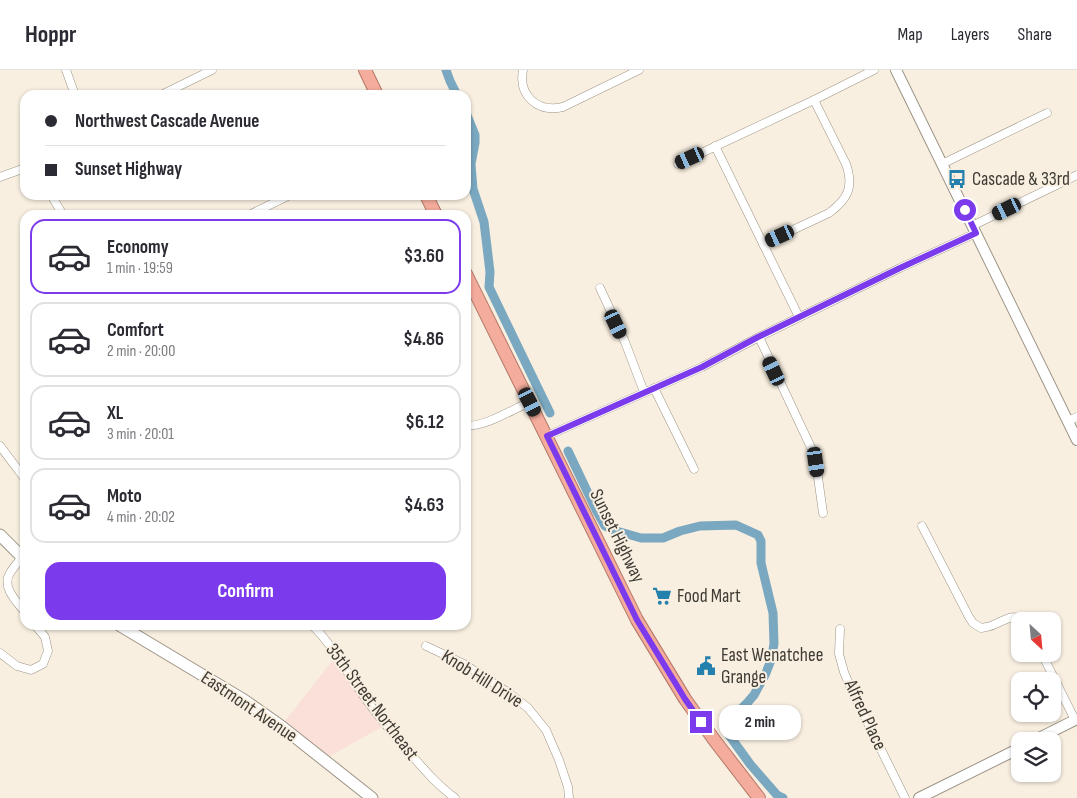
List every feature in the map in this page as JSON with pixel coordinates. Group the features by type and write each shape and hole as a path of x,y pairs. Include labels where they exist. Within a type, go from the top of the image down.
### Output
{"highway":[{"path":"364,70 374,90"},
{"name":"Sunset Highway","path":"471,284 624,594 653,647 685,699 759,798"}],"main road":[{"path":"0,535 20,554"},
{"name":"Eastmont Avenue","path":"127,630 244,700 281,726 372,798"}],"street":[{"path":"66,70 73,90"},
{"path":"171,90 212,70"},
{"path":"523,70 522,83 528,97 540,106 551,108 563,107 639,70"},
{"path":"678,164 874,70"},
{"path":"896,70 974,229 1072,419 1077,440"},
{"path":"763,244 833,210 844,199 850,185 846,164 814,100"},
{"path":"942,164 1047,113"},
{"path":"715,146 799,317"},
{"path":"0,176 20,170"},
{"path":"547,436 702,367 758,337 900,268 1077,175"},
{"path":"259,210 280,200"},
{"path":"600,288 625,342 644,392"},
{"path":"758,337 814,456 823,513"},
{"path":"654,388 694,469"},
{"path":"471,425 491,420 530,402"},
{"path":"0,446 20,472"},
{"path":"922,526 973,623 981,628 992,626 1011,618"},
{"path":"20,562 8,575 8,588 20,606"},
{"name":"Alfred Place","path":"840,629 839,654 844,672 905,798"},
{"path":"0,653 17,666 31,670 43,664 48,651 45,637 39,630"},
{"name":"35th Street Northeast","path":"317,630 338,655 355,684 383,722 428,775 456,798"},
{"name":"Knob Hill Drive","path":"426,646 464,664 528,708 546,730 568,787 568,798"},
{"path":"1046,662 1076,720 1051,732"},
{"path":"918,798 1011,752"}],"shaded area":[{"path":"337,655 383,721 380,728 323,760 281,726"}],"waterway":[{"path":"446,70 454,90"},
{"path":"471,125 475,135 471,164"},
{"path":"471,164 473,189 484,222 490,272 489,287 550,413"},
{"path":"568,451 605,526 613,530 641,538 663,538 700,526 736,525 758,535 761,541 761,563 773,613 774,644 766,673 754,695 732,718 729,724 729,735 750,764 777,795 783,798"}],"place":[{"name":"Cascade & 33rd","path":"957,179"},
{"name":"Food Mart","path":"662,596"},
{"name":"East Wenatchee Grange","path":"706,666"}],"route":[{"path":"701,722 637,620 547,436 702,367 758,337 976,233 965,210"}]}
